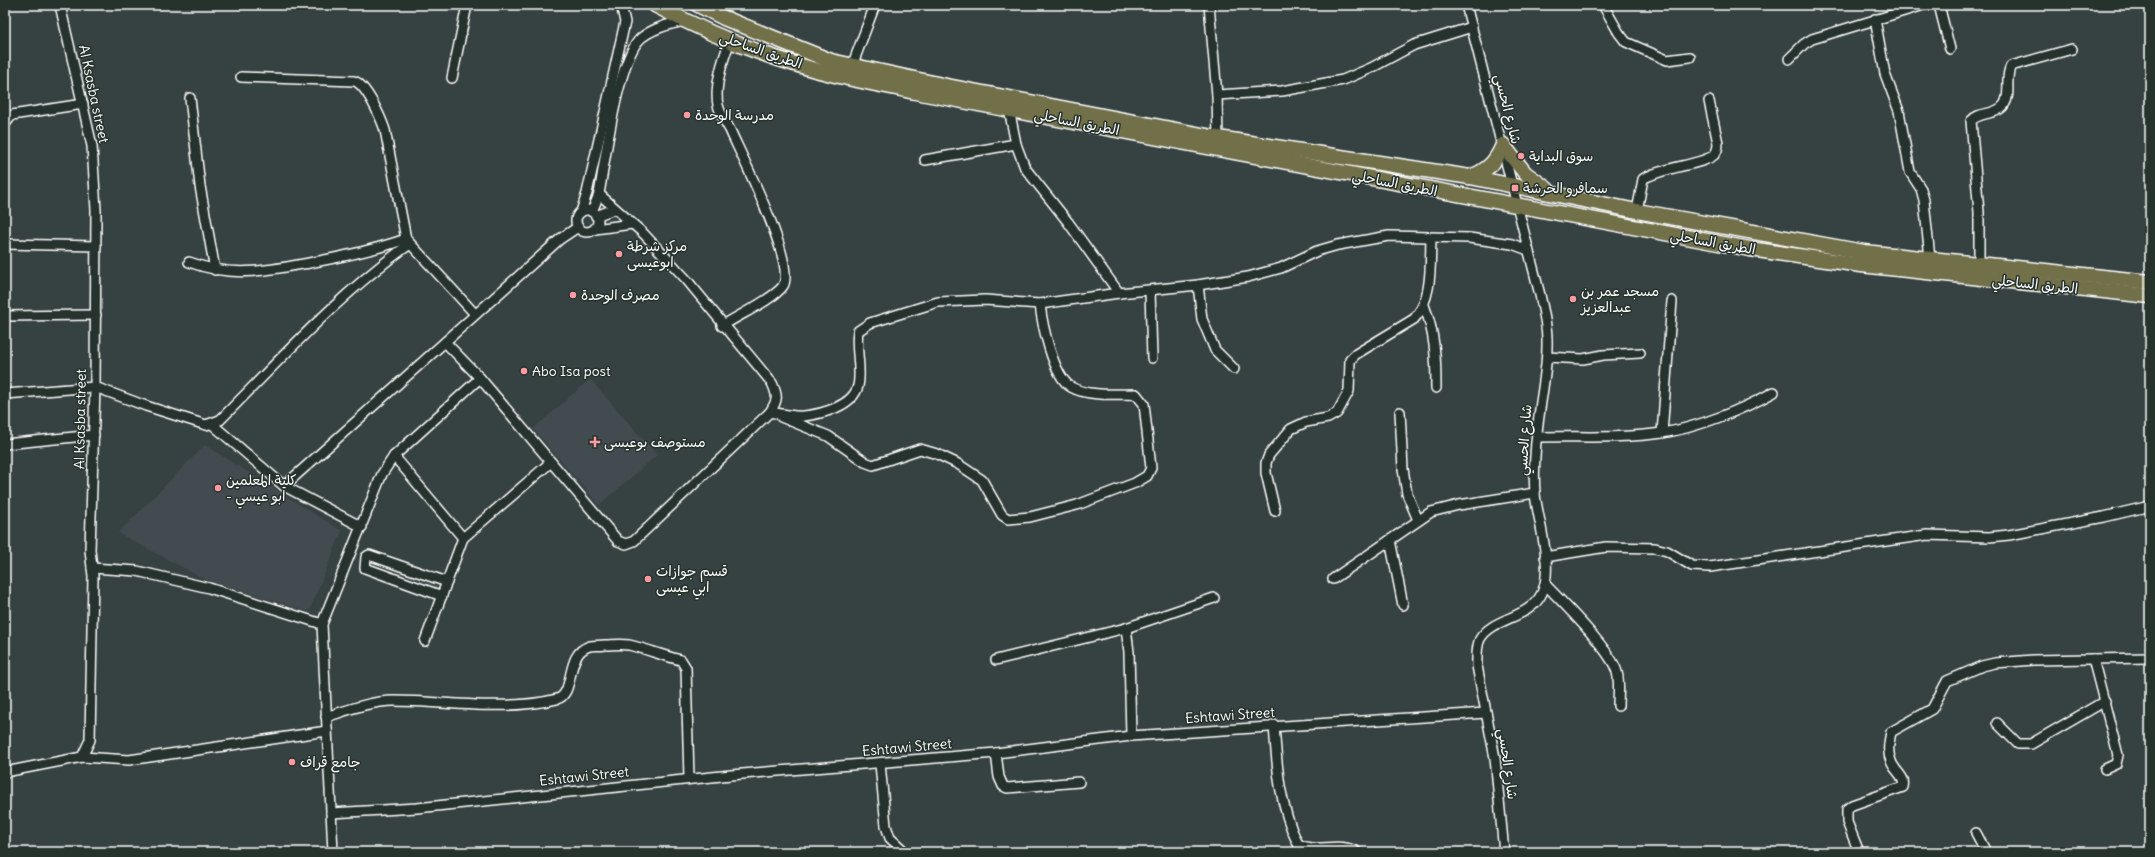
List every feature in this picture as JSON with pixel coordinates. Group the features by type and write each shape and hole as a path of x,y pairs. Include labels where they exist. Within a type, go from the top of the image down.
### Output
{"highway":[{"name":"الطريق الساحلي","path":"655,5 684,20 730,40 830,74 1009,109 1518,207 1804,257 2150,296"},
{"name":"الطريق الساحلي","path":"698,5 724,18 831,61 1218,138 1470,177 1555,193 1637,211 1864,252 2150,282"},
{"path":"1470,177 1487,169 1497,158 1503,145 1525,173 1555,193"}],"street":[{"name":"Al Ksasba street","path":"60,5 92,146 96,246 95,387 90,550 92,568 90,740 82,757"},
{"path":"452,78 467,5"},
{"path":"621,5 625,22 587,193 581,212 576,218 578,227 586,232 594,229 632,224"},
{"path":"852,66 875,5"},
{"path":"1209,5 1217,95 1218,138"},
{"name":"شارع الحسي","path":"1466,5 1503,145 1545,319 1548,339 1537,437 1535,493 1545,557 1545,584 1537,601 1530,608 1504,621 1481,639 1477,654 1477,666 1500,793 1504,852"},
{"path":"1603,5 1626,42 1667,60 1690,57"},
{"path":"1789,59 1812,39 1924,5"},
{"path":"1939,5 1950,49"},
{"path":"1875,19 1885,74 1899,111 1910,172 1921,189 1924,200 1930,259"},
{"path":"594,229 598,222 594,214 622,81 632,50 641,38 654,30 684,20"},
{"path":"1217,95 1297,90 1343,80 1371,68 1414,45 1472,27"},
{"path":"722,326 776,293 786,279 782,252 760,196 718,106 719,80 730,40"},
{"path":"1979,264 1979,212 1971,121 1980,116 1993,113 2004,105 2007,94 2008,75 2011,66 2072,49"},
{"path":"241,77 354,81 360,84 381,117 385,130 408,242 475,314"},
{"path":"190,98 200,186 215,270"},
{"path":"1637,211 1643,179 1658,171 1701,160 1714,155 1718,143 1709,101"},
{"path":"5,124 12,115 83,104"},
{"path":"1009,109 1016,144 1025,168 1068,222 1119,292"},
{"path":"925,160 1016,144"},
{"path":"445,342 480,378 618,541 626,544 634,542 770,412 776,403 778,395 772,383 722,326 686,279 643,233 614,209 599,194"},
{"path":"581,212 594,214 614,209"},
{"path":"284,486 560,239 578,227"},
{"path":"770,412 803,416 833,410 852,397 858,387 856,348 858,331 870,323 938,302 984,300 1040,304 1119,292 1150,291 1198,285 1248,277 1281,268 1317,251 1338,245 1389,236 1470,238 1500,242 1528,250"},
{"path":"1275,511 1266,473 1266,463 1269,455 1291,429 1306,422 1328,418 1337,413 1349,391 1350,360 1356,354 1414,319 1421,311 1424,305 1429,274 1431,238"},
{"path":"189,262 215,270 248,273 266,272 360,254 408,242"},
{"path":"5,394 95,387 146,406 206,425 212,424 220,420 318,322 408,242"},
{"path":"5,244 96,246"},
{"path":"1198,285 1202,319 1215,350 1234,369"},
{"path":"1150,291 1152,358"},
{"path":"1662,433 1672,301"},
{"path":"770,412 828,436 865,462 873,465 920,449 936,454 958,464 982,480 1002,515 1008,519 1030,517 1077,504 1135,483 1147,476 1151,468 1144,404 1136,394 1110,395 1084,391 1071,387 1062,378 1046,341 1040,304"},
{"path":"1424,305 1432,325 1436,357 1436,388"},
{"path":"5,316 96,315"},
{"path":"1547,357 1583,359 1603,356 1640,354"},
{"path":"333,852 322,624 382,474 394,456 480,378"},
{"path":"1537,437 1629,436 1662,433 1744,409 1774,392"},
{"path":"1400,412 1403,469 1407,494 1418,520"},
{"path":"212,424 284,486 362,527"},
{"path":"5,444 94,435"},
{"path":"394,456 463,538"},
{"path":"425,641 463,538 551,462"},
{"path":"1333,579 1431,512 1460,505 1535,493"},
{"path":"1545,557 1606,547 1655,548 1667,551 1692,566 1710,567 1927,535 1989,537 2009,535 2104,517 2150,506"},
{"path":"1390,540 1403,605"},
{"path":"442,596 365,568 366,557 369,555 447,582"},
{"path":"92,568 137,571 187,583 322,624"},
{"path":"1545,584 1588,631 1615,666 1618,680 1618,706"},
{"path":"996,660 1126,628 1214,598"},
{"path":"1126,628 1129,652 1131,736"},
{"path":"326,717 371,703 393,701 479,706 544,702 560,699 566,692 573,664 581,650 590,646 628,645 684,662 686,668 689,779"},
{"path":"1860,852 1847,822 1847,809 1852,805 1903,787 1904,782 1902,776 1891,761 1888,742 1891,732 1898,726 1932,709 1947,680 1953,676 1994,663 2150,658"},
{"path":"2093,659 2118,755 2116,764 2105,769"},
{"path":"1998,722 2018,744 2023,746 2031,744 2105,701"},
{"name":"Eshtawi Street","path":"331,813 417,808 689,779 996,753 1131,736 1274,725 1486,713"},
{"path":"1274,725 1277,780 1290,828 1298,844 1310,847 1346,847 1357,852"},
{"path":"5,772 82,757 129,760 327,731"},
{"path":"996,753 999,777 1003,786 1007,788 1079,782"},
{"path":"880,764 886,826 890,838 905,852"},
{"path":"1976,833 1986,852"}],"shaded area":[{"name":"مستوصف بوعيسى","path":"590,379 657,455 599,505 533,429"},
{"name":"كلية المعلمين - ابو عيسي","path":"205,445 342,531 309,612 204,579 118,533"}],"place":[{"name":"مدرسة الوحدة","path":"687,115"},
{"name":"سوق البداية","path":"1521,156"},
{"name":"سمافرو الحرشة","path":"1515,188"},
{"name":"مركز شرطة ابوعيسى","path":"619,254"},
{"name":"مصرف الوحدة","path":"573,295"},
{"name":"مسجد عمر بن عبدالعزيز","path":"1573,299"},
{"name":"Abo Isa post","path":"524,371"},
{"name":"مستوصف بوعيسى","path":"595,442"},
{"name":"كلية المعلمين - ابو عيسي","path":"218,488"},
{"name":"قسم جوازات ابي عيسى","path":"648,579"},
{"name":"جامع قراف","path":"292,762"}]}
